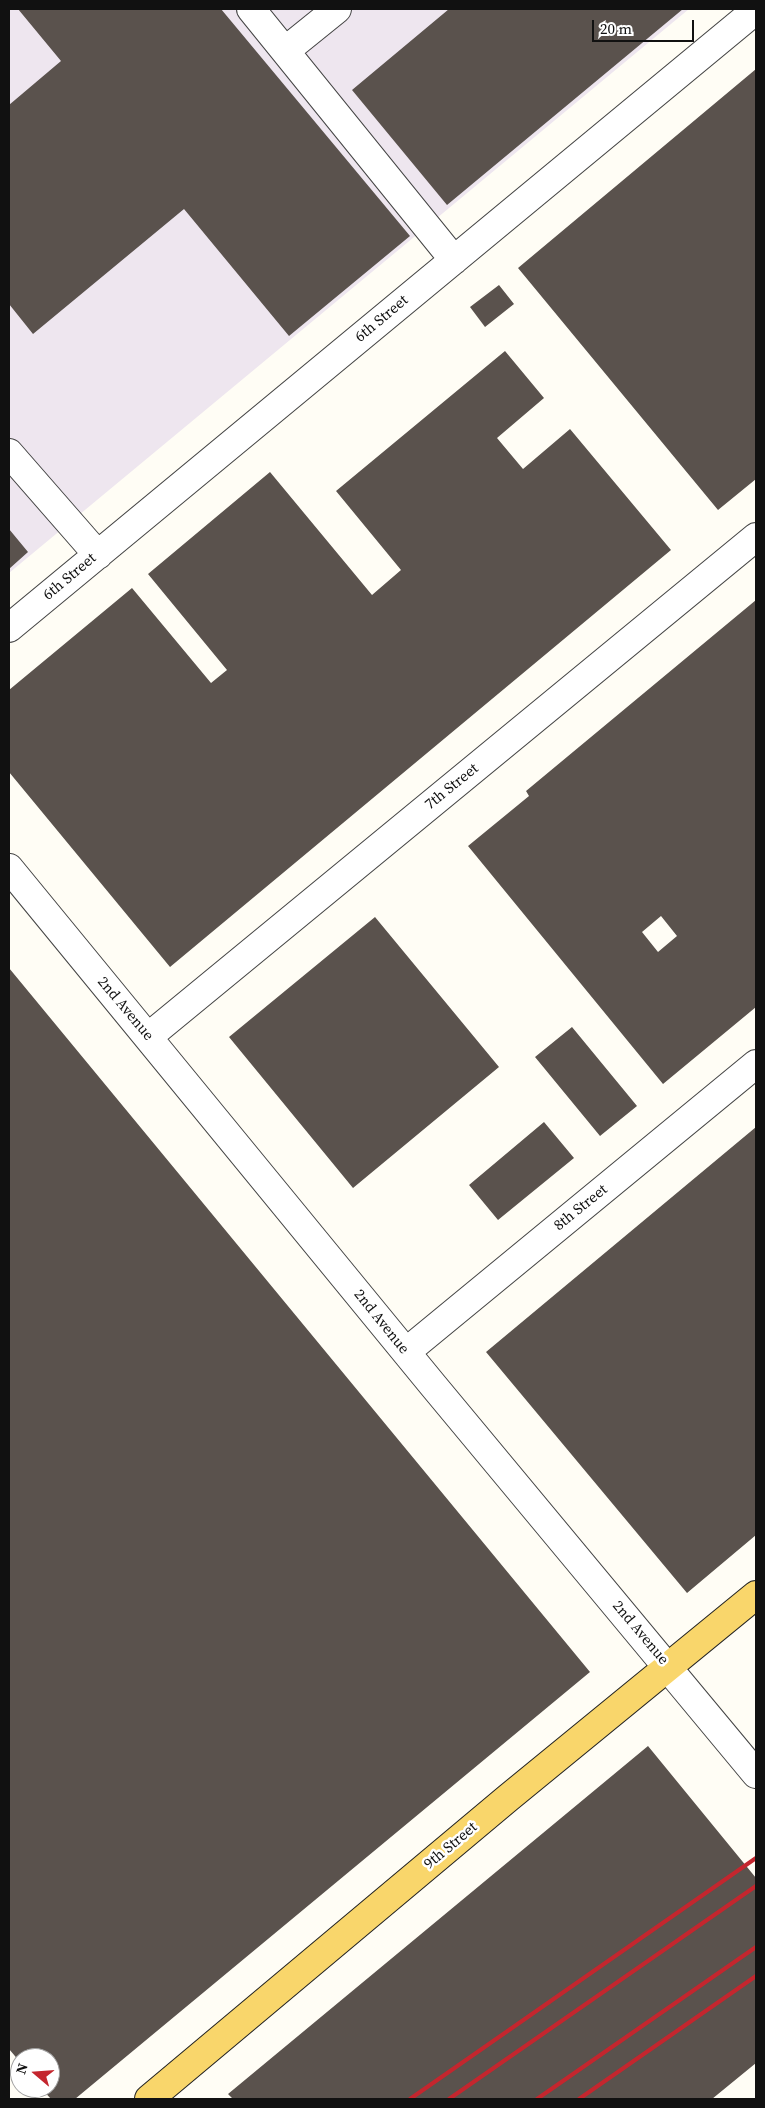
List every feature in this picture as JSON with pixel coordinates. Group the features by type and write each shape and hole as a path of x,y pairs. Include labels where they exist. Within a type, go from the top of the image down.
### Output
{"main road":[{"name":"9th Street","path":"149,2099 508,1798 756,1595"}],"street":[{"path":"251,9 454,260"},
{"path":"285,51 337,9"},
{"name":"6th Street","path":"9,628 756,10"},
{"path":"9,453 98,555"},
{"name":"7th Street","path":"148,1037 756,537"},
{"name":"2nd Avenue","path":"9,868 406,1352 756,1774"},
{"name":"8th Street","path":"406,1352 756,1064"}],"shaded area":[{"path":"9,9 689,9 9,573"}],"building":[{"path":"18,9 221,9 410,236 289,336 184,209 33,334 9,304 9,105 61,61"},
{"path":"449,9 683,9 447,205 352,90"},
{"path":"756,69 756,479 718,510 518,268"},
{"path":"499,285 514,304 485,327 470,307"},
{"path":"505,351 544,398 497,438 523,469 570,429 671,550 170,967 9,772 9,690 132,588 211,683 227,670 148,574 270,472 372,595 401,570 336,491"},
{"path":"9,529 28,552 9,569"},
{"path":"756,600 756,1007 663,1084 468,846 529,796 526,791","holes":["661,916 677,936 658,952 642,932"]},
{"path":"375,917 499,1067 353,1188 229,1037"},
{"path":"9,968 590,1672 75,2099 50,2098 60,2098 60,2048 9,2049"},
{"path":"572,1027 637,1106 600,1136 535,1057"},
{"path":"544,1122 574,1158 498,1220 469,1185"},
{"path":"756,1127 756,1535 687,1593 486,1352"},
{"path":"648,1746 756,1878 756,2063 712,2099 233,2099 228,2094"}],"railway":[{"path":"410,2099 756,1858"},
{"path":"449,2099 756,1886"},
{"path":"537,2099 756,1947"},
{"path":"579,2099 756,1976"}]}
